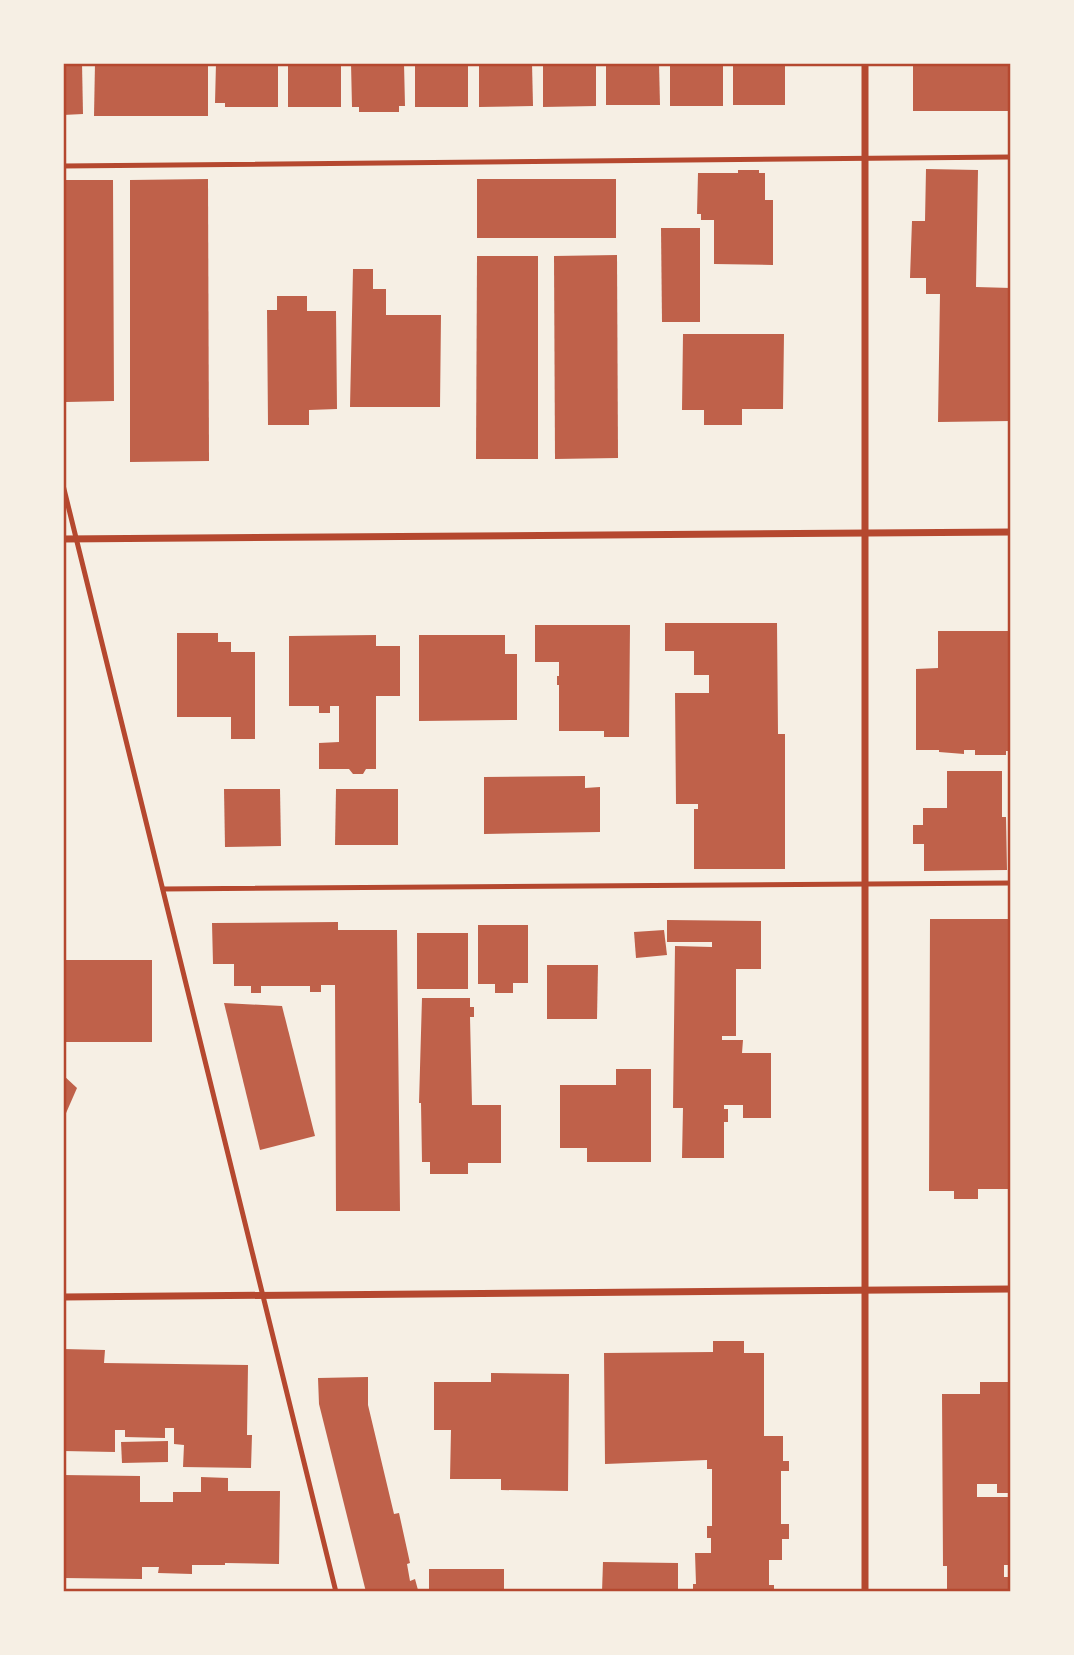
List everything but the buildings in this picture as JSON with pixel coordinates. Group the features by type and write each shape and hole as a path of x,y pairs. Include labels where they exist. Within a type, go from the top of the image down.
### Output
{"street":[{"path":"865,63 865,1592"},
{"path":"63,539 1011,532"},
{"path":"63,1297 1011,1289"}],"lane":[{"path":"63,166 1011,157"},
{"path":"63,485 336,1592"},
{"path":"163,889 1011,883"}]}
